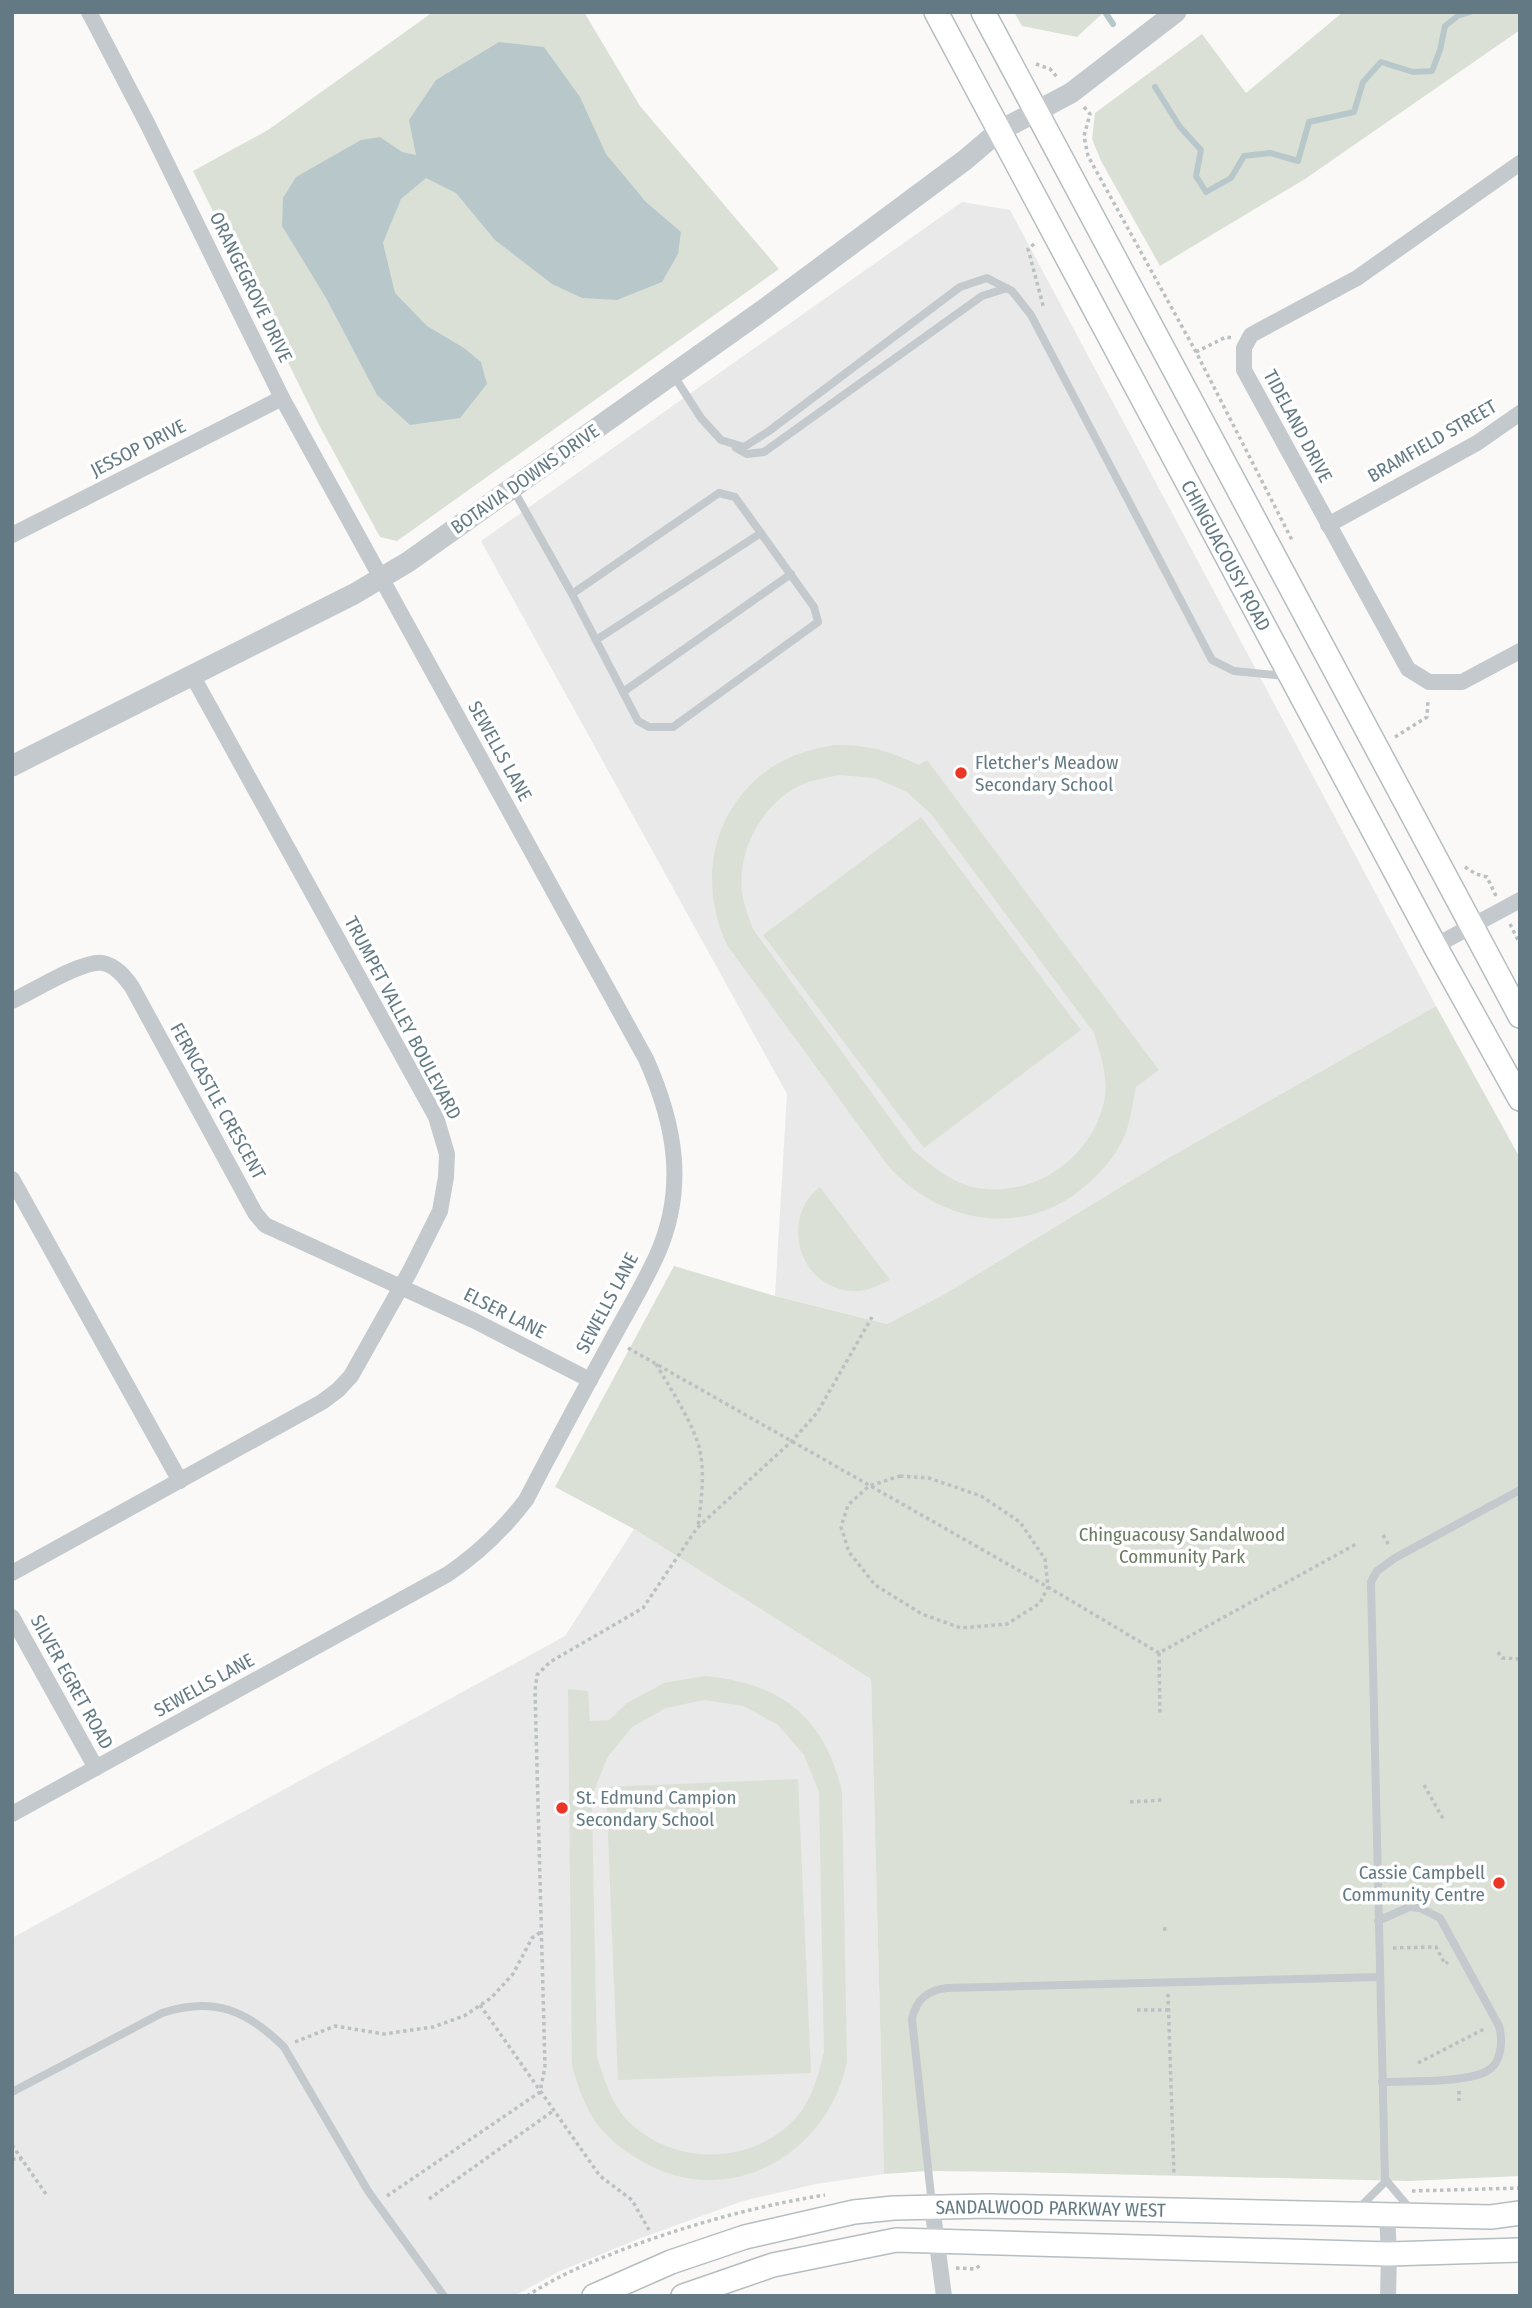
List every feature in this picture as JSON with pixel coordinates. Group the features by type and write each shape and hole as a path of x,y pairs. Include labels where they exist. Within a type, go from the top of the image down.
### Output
{"main road":[{"name":"CHINGUACOUSY ROAD","path":"936,12 1435,946 1520,1099"},
{"name":"CHINGUACOUSY ROAD","path":"982,12 1520,1016"},
{"name":"SANDALWOOD PARKWAY WEST","path":"594,2296 671,2262 745,2237 854,2212 932,2206 1491,2217 1520,2213"},
{"name":"SANDALWOOD PARKWAY WEST","path":"683,2296 773,2265 896,2240 1389,2254 1520,2250"}],"street":[{"name":"ORANGEGROVE DRIVE","path":"89,12 282,398 381,578"},
{"name":"BOTAVIA DOWNS DRIVE","path":"12,766 354,594 408,562 763,310 965,160 999,131 1071,93 1176,12"},
{"path":"1247,342 1251,335 1356,278 1520,163"},
{"name":"TIDELAND DRIVE","path":"1247,342 1244,348 1244,370 1408,669 1429,682"},
{"name":"JESSOP DRIVE","path":"12,535 282,398"},
{"name":"BRAMFIELD STREET","path":"1328,525 1477,443 1520,413"},
{"name":"SEWELLS LANE","path":"12,1814 424,1588 470,1560 499,1533 526,1500 647,1274 665,1233 673,1194 674,1161 666,1109 646,1059 381,578"},
{"path":"1429,682 1462,682 1520,651"},
{"name":"TRUMPET VALLEY BOULEVARD","path":"12,1573 338,1391 351,1376 440,1211 445,1187 447,1154 436,1117 192,675"},
{"path":"1435,946 1520,900"},
{"name":"FERNCASTLE CRESCENT","path":"12,1001 85,964 102,962 119,970 132,987 242,1190 265,1225 400,1287"},
{"path":"12,1179 180,1481"},
{"name":"ELSER LANE","path":"400,1287 475,1321 590,1380"},
{"name":"SILVER EGRET ROAD","path":"12,1616 96,1768"},
{"path":"932,2206 943,2296"},
{"path":"1387,2214 1388,2296"}],"lane":[{"path":"720,440 744,447 960,288 987,278 1012,291 1031,315 1212,660 1234,671 1292,677"},
{"path":"673,373 701,418 720,440 747,454 764,452 982,296 1007,289"},
{"path":"513,489 572,594 638,721 649,727 673,727 818,622 814,607 736,498 719,493 572,594"},
{"path":"596,640 761,533"},
{"path":"623,692 791,574"},
{"path":"1416,2215 1385,2181 1371,1582 1377,1571 1395,1558 1520,1490"},
{"path":"1378,1921 1409,1907 1420,1908 1440,1918 1499,2026 1502,2040 1497,2059 1485,2072 1470,2077 1382,2082"},
{"path":"932,2206 912,2019 919,2000 927,1993 937,1989 961,1987 1380,1978"},
{"path":"12,2092 149,2018 177,2008 215,2006 247,2016 284,2047 377,2204 440,2294"},
{"path":"1355,2213 1385,2181"}],"path":[{"path":"1090,114 1084,136 1088,156 1196,352 1298,552"},
{"path":"1031,315 1045,308 1028,249 1034,244"},
{"path":"1196,352 1226,337 1247,342"},
{"path":"1393,738 1427,717 1429,682"},
{"path":"1460,860 1466,869 1487,877"},
{"path":"377,2204 540,2092 545,2067 535,1692 537,1675 550,1662 643,1608 697,1528 792,1441 824,1403 872,1317"},
{"path":"628,1348 1048,1587 1158,1653"},
{"path":"654,1362 679,1402 700,1449 703,1483 697,1528"},
{"path":"900,1476 929,1478 981,1496 1020,1522 1045,1559 1048,1587 1040,1603 1006,1624 961,1628 922,1614 875,1585 849,1552 841,1527 848,1505 869,1486 900,1476"},
{"path":"1382,1535 1391,1549"},
{"path":"1158,1653 1358,1543"},
{"path":"1498,1652 1502,1658 1520,1659"},
{"path":"1158,1653 1160,1714"},
{"path":"1424,1785 1442,1817 1444,1815"},
{"path":"1129,1802 1164,1800"},
{"path":"284,2047 335,2026 384,2034 433,2027 464,2016 491,1998 513,1973 532,1938 542,1931"},
{"path":"1388,1949 1436,1947 1445,1964"},
{"path":"1168,1992 1174,2176"},
{"path":"480,2005 600,2176 636,2204 649,2230"},
{"path":"1138,2010 1169,2010"},
{"path":"1418,2063 1484,2029"},
{"path":"429,2199 553,2111"},
{"path":"12,2145 47,2194"},
{"path":"12,2159 22,2159"}],"shaded area":[{"path":"499,42 544,47 580,97 606,154 646,202 681,232 678,254 662,282 617,300 582,298 552,284 495,240 456,193 426,178 401,199 383,243 395,293 427,326 464,348 481,362 487,384 460,418 410,425 377,395 326,298 282,226 283,198 296,177 361,140 380,137 402,152 416,155 409,120 436,80"},
{"name":"Fletcher's Meadow Secondary School","path":"962,202 1010,210 1436,1006 1170,1157 943,1295 887,1324 775,1296 787,1094 481,541"},
{"name":"St. Edmund Campion Secondary School","path":"634,1529 871,1679 884,2174 816,2184 743,2201 560,2271 514,2296 12,2296 12,1938 565,1636"}],"green space":[{"path":"433,12 584,12 640,106 779,269 397,541 380,537 319,425 193,171 268,130"},
{"path":"1014,12 1104,12 1077,37 1022,26"},
{"path":"1343,12 1520,12 1520,30 1305,179 1160,266 1101,161 1092,139 1095,113 1202,34 1246,93"},
{"path":"834,745 867,747 888,752 919,765 927,760 1159,1070 1136,1087 1127,1129 1112,1158 1090,1182 1066,1200 1040,1212 1014,1218 987,1218 960,1213 911,1187 889,1167 727,945 718,921 712,871 723,824 735,803 772,767 794,756","holes":["840,775 875,778 907,792 932,815 1094,1033 1106,1084 1097,1123 1072,1158 1036,1181 1016,1187 972,1187 948,1177 913,1150 753,929 747,914 741,880 743,863 756,829 778,800 808,782"]},
{"path":"921,817 1081,1030 924,1148 763,935"},
{"name":"Chinguacousy Sandalwood Community Park","path":"1436,1006 1520,1158 1520,2176 1408,2181 1014,2172 927,2171 884,2174 871,1679 634,1529 555,1487 674,1266 775,1296 887,1324 943,1295 1170,1157"},
{"path":"820,1187 890,1280 859,1291 835,1288 820,1279 808,1266 801,1251 798,1234 800,1217 807,1201"},
{"path":"705,1676 732,1680 777,1696 796,1708 824,1743 842,1792 847,2062 836,2096 818,2125 795,2149 768,2166 737,2177 705,2180 671,2174 627,2152 597,2124 582,2096 572,2066 568,1689 588,1691 590,1721 609,1720 627,1703 664,1683","holes":["704,1700 744,1706 778,1725 804,1755 819,1792 824,2052 817,2079 805,2105 794,2120 776,2135 756,2146 735,2152 691,2153 648,2137 630,2123 614,2101 597,2057 593,1794 607,1758 632,1727 666,1708"]},
{"path":"798,1779 811,2073 618,2080 606,1787"}],"waterway":[{"path":"1105,12 1113,24"},
{"path":"1155,87 1180,127 1201,150 1196,176 1206,192 1231,178 1244,156 1270,153 1298,161 1309,122 1354,112 1363,82 1381,62 1413,72 1432,71 1445,26 1459,15 1470,12"}],"place":[{"name":"Fletcher's Meadow Secondary School","path":"961,773"},
{"name":"St. Edmund Campion Secondary School","path":"562,1808"},
{"name":"Cassie Campbell Community Centre","path":"1499,1883"}]}
